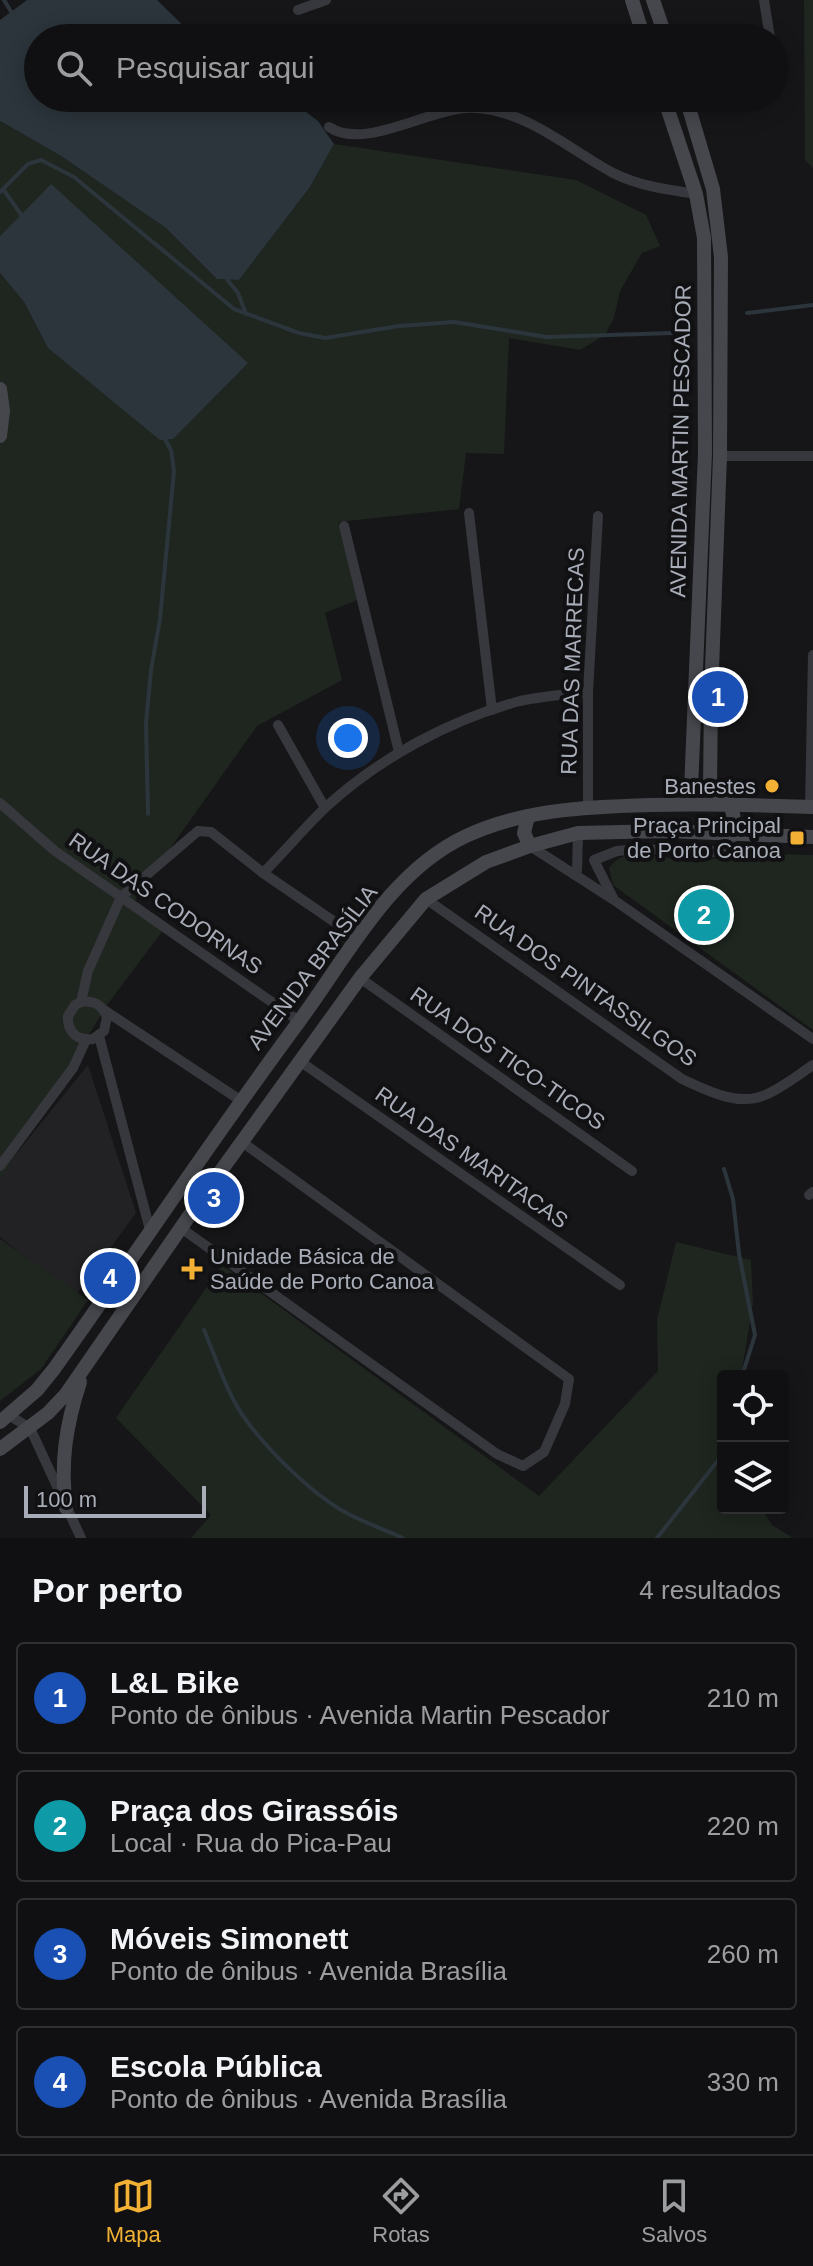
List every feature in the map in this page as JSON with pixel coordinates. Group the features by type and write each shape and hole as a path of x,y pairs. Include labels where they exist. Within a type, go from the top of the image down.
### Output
{"street":[{"path":"298,10 326,0"},
{"path":"632,0 640,24"},
{"path":"653,0 661,24"},
{"path":"764,0 768,24"},
{"path":"329,127 343,134 362,134 448,112"},
{"path":"490,112 538,127 632,181 696,194"},
{"name":"AVENIDA MARTIN PESCADOR","path":"669,112 696,194 704,238 705,453 691,790"},
{"name":"AVENIDA MARTIN PESCADOR","path":"692,112 713,189 720,234 720,456 710,789"},
{"path":"0,389 3,411 0,436"},
{"path":"720,456 813,456"},
{"path":"469,513 492,710"},
{"name":"RUA DAS MARRECAS","path":"588,807 588,692 598,516"},
{"path":"344,526 399,752"},
{"path":"811,807 813,655"},
{"path":"263,873 325,808 358,780 399,752 492,710 524,700 588,692"},
{"path":"278,725 325,808"},
{"path":"574,871 617,851 713,852 721,849 733,835 731,803 721,794 710,789 691,790 674,805"},
{"name":"RUA DAS CODORNAS","path":"0,803 55,851 299,1021"},
{"name":"AVENIDA BRASÍLIA","path":"5,1419 54,1369 240,1100 358,938 399,887 433,854 468,835 528,816 588,807 731,803 811,807"},
{"name":"RUA DAS CODORNAS","path":"0,810 13,814"},
{"path":"528,816 524,833 530,846 574,871 813,1039"},
{"name":"AVENIDA BRASÍLIA","path":"0,1449 57,1404 360,978 426,899 486,862 578,833 650,830 813,837"},
{"path":"81,1002 88,971 121,897 198,831 211,832 263,873 358,938"},
{"path":"574,871 578,833"},
{"path":"594,860 614,900"},
{"name":"RUA DOS PINTASSILGOS","path":"426,899 682,1079 700,1087 734,1098 765,1096 813,1065"},
{"name":"RUA DOS TICO-TICOS","path":"360,978 632,1171"},
{"path":"104,1010 106,1024 99,1036 86,1040 74,1035 68,1023 70,1010 81,1002 94,1002 240,1100"},
{"path":"299,1021 321,1033"},
{"path":"99,1036 150,1230"},
{"path":"0,1166 73,1068 86,1040"},
{"name":"RUA DAS MARITACAS","path":"301,1062 620,1285"},
{"path":"263,1069 270,1084 268,1105"},
{"path":"181,1228 497,1454 523,1466 544,1452 565,1404 569,1379 242,1142"},
{"path":"66,1508 63,1452 71,1411 85,1367"},
{"path":"5,1419 30,1428 81,1538"}],"shaded area":[{"path":"27,0 157,0 182,24 24,24 24,112 306,112 318,121 334,144 310,187 239,280 217,279 166,228 61,156 0,121 0,20"},
{"path":"804,0 813,0 813,168 805,160"},
{"path":"0,121 61,156 166,228 217,279 239,280 310,187 334,144 576,180 646,215 660,246 642,253 620,291 614,318 605,335 580,350 509,338 504,454 466,453 459,509 338,522 357,600 325,613 342,680 257,726 147,881 135,900 167,925 107,1005 0,1180 0,273 24,302 48,348 51,184 0,236"},
{"path":"51,184 248,363 173,439 160,440 48,348 24,302 0,273 0,236"},
{"path":"638,853 697,863 738,853 813,855 813,1030 613,885 609,868 622,857"},
{"path":"88,1065 136,1213 75,1296 0,1237 0,1174"},
{"path":"0,1239 88,1300 41,1369 0,1401"},
{"path":"676,1242 751,1260 753,1303 742,1370 717,1370 717,1514 765,1514 772,1525 793,1538 191,1538 211,1515 116,1418 222,1265 539,1496 658,1371 657,1320"}],"waterway":[{"path":"4,0 13,15"},
{"path":"0,192 28,164 41,160 74,177 234,309 299,333 325,338 399,326 454,322 547,337 673,333"},
{"path":"3,189 22,216"},
{"path":"226,278 238,293 246,314"},
{"path":"747,313 813,305"},
{"path":"148,814 146,723 160,619 174,471 171,450 163,436"},
{"path":"724,1169 733,1199 739,1254 755,1335 744,1370"},
{"path":"204,1330 239,1410 277,1457 315,1492 341,1510 403,1538"},
{"path":"657,1538 717,1462"}],"place":[{"name":"L&L Bike","path":"718,697"},
{"name":"Banestes","path":"772,786"},
{"name":"Praça Principal de Porto Canoa","path":"797,838"},
{"name":"Praça dos Girassóis","path":"704,915"},
{"name":"Móveis Simonett","path":"214,1198"},
{"name":"Unidade Básica de Saúde de Porto Canoa","path":"192,1269"},
{"name":"Escola Pública","path":"110,1278"}]}
